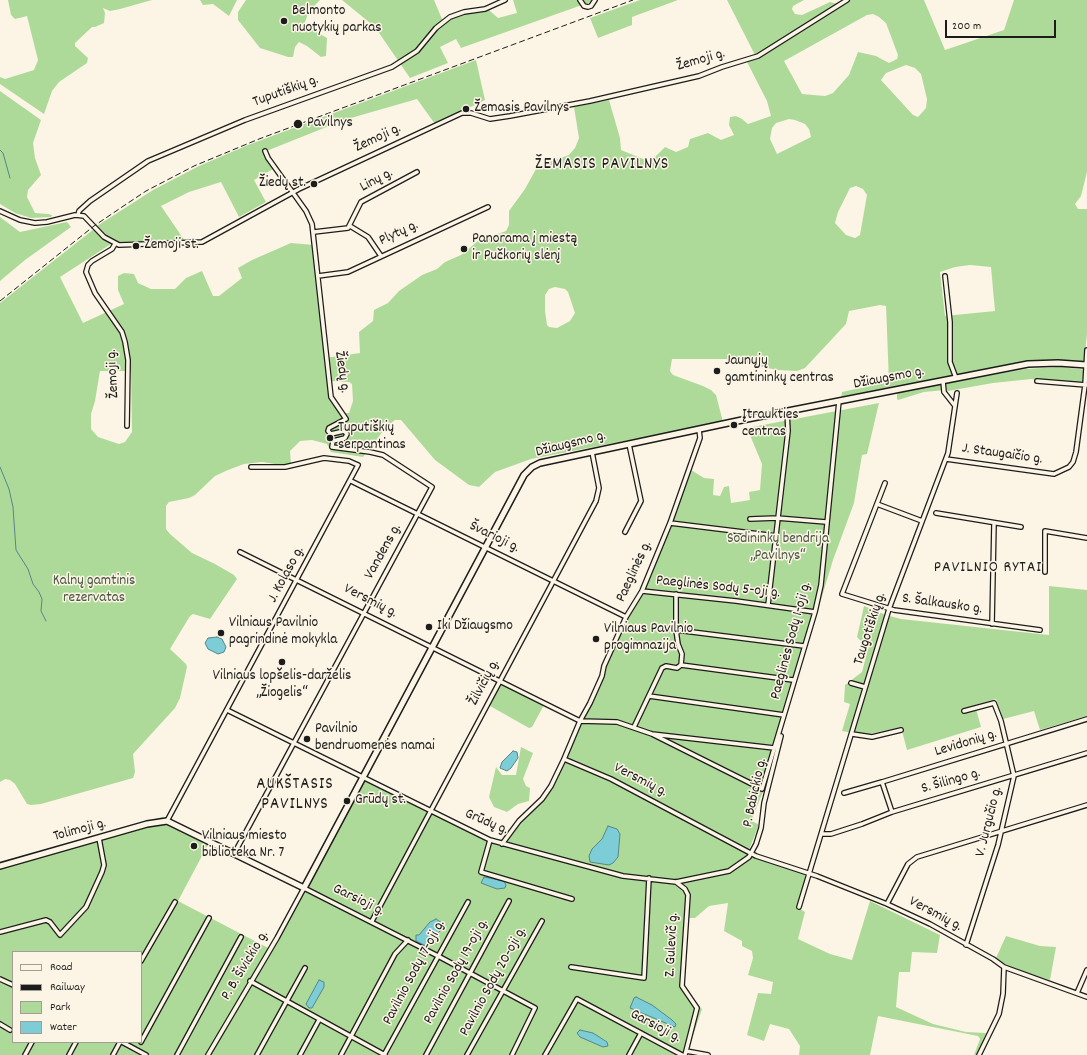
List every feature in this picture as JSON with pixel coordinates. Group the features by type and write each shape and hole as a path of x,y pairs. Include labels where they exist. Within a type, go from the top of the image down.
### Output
{"street":[{"name":"Tuputiškių g.","path":"78,215 81,209 90,201 148,161 245,120 392,67 417,51 436,28 450,17 464,12 485,9 505,0"},
{"path":"580,0 586,7 592,6 595,0"},
{"name":"Žemoji g.","path":"127,426 128,360 125,342 122,332 95,293 86,272 88,265 92,261 112,249 115,244 202,242 294,192 462,113 471,113 490,119 558,107 699,76 722,67 746,61 766,52 847,0"},
{"name":"Žiedų g.","path":"265,151 268,158 294,192 310,218 314,232 331,397 346,419 329,428 328,431 331,434 344,431 348,434 345,438 332,441 332,447 383,455 432,485 430,493"},
{"name":"Linų g.","path":"350,226 361,202 416,172"},
{"name":"Plytų g.","path":"318,276 348,272 488,207"},
{"path":"0,211 20,220 35,223 78,215 87,218 104,238 115,244"},
{"path":"314,232 350,226 368,237 381,256"},
{"path":"945,276 950,322 950,362 956,378"},
{"path":"1037,381 1086,385 1087,350"},
{"name":"Džiaugsmo g.","path":"304,888 362,777 529,469 540,463 699,429 956,378 1042,363 1086,365"},
{"path":"943,381 944,392 955,406"},
{"name":"J. Staugaičio g.","path":"946,459 1054,474 1063,471 1073,462 1076,452 1086,385"},
{"name":"Taugotiškių g.","path":"799,907 889,609 946,459 957,393"},
{"name":"Paeglinės Sodų 1-oji g.","path":"652,734 762,789 793,680 815,612 821,585 839,401"},
{"path":"768,605 788,431 787,411"},
{"name":"Paeglinės g.","path":"580,721 602,676 604,666 626,617 642,591 670,523 700,438 699,429"},
{"path":"625,532 640,501 629,444"},
{"name":"Žilvičių g.","path":"372,922 430,810 554,581 598,496 599,488 592,452"},
{"name":"J. Kolaso g.","path":"167,821 351,481 358,464 324,458 285,467 252,467"},
{"name":"Švarioji g.","path":"351,481 626,617"},
{"path":"885,483 877,504 922,521"},
{"name":"Vandens g.","path":"234,854 430,493"},
{"name":"S. Šalkausko g.","path":"877,504 842,594 889,609 1040,630"},
{"path":"936,513 1021,527"},
{"path":"750,519 777,518 826,522"},
{"path":"670,523 776,536"},
{"path":"992,624 994,523"},
{"path":"1045,572 1045,531 1087,538"},
{"name":"Versmių g.","path":"240,552 580,721"},
{"name":"Paeglinės Sodų 5-oji g.","path":"642,591 768,605 815,612"},
{"path":"676,594 676,630 678,644 682,654 681,665"},
{"path":"676,630 804,646"},
{"path":"634,727 664,666 677,668 681,665 793,680"},
{"path":"851,683 865,687"},
{"path":"649,696 784,715"},
{"name":"V. Jurgučio g.","path":"964,711 994,703 1014,776 1001,832 966,945"},
{"name":"Grūdų g.","path":"227,710 490,840 502,844 623,876 676,882 729,871 739,865 751,854"},
{"name":"Levidonių g.","path":"844,793 1087,719"},
{"path":"502,844 519,821 542,800 551,786 580,721 612,721 652,734 774,748"},
{"path":"852,734 872,737 901,730"},
{"name":"P. Babickio g.","path":"751,854 761,828 764,803 781,736"},
{"name":"S. Šilingo g.","path":"822,834 831,834 892,812 1087,753"},
{"name":"Versmių g.","path":"564,759 611,779 751,854 810,873 887,904 930,924 993,959 1004,967 1087,997"},
{"path":"882,782 892,812"},
{"path":"887,904 912,859 1087,805"},
{"name":"Tolimoji g.","path":"0,866 147,824 167,821"},
{"name":"Garsioji g.","path":"167,821 408,940 535,1008 512,1055"},
{"path":"0,932 46,920 50,922 60,935 86,907 102,872 104,865 99,838"},
{"path":"490,840 481,872 572,899"},
{"path":"570,967 644,978 649,878"},
{"name":"Z. Gulevič g.","path":"676,882 685,889 688,895 682,986 697,1008 685,1054"},
{"name":"P. B. Šivickio g.","path":"208,1055 250,981 277,938 304,888"},
{"name":"Pavilnio Sodų 19-oji g.","path":"426,1055 509,901"},
{"path":"142,959 175,902"},
{"name":"Pavilnio Sodų 17-oji g.","path":"384,1055 468,902"},
{"path":"142,1040 209,918"},
{"name":"Pavilnio Sodų 20-oji g.","path":"467,1055 542,921"},
{"path":"177,1055 241,937"},
{"path":"342,1055 395,954 408,940"},
{"path":"979,1055 994,1028 999,1014 1003,994 1004,967"},
{"path":"257,1055 305,968"},
{"path":"1077,993 1087,970"},
{"path":"0,979 12,985"},
{"path":"250,981 384,1055"},
{"name":"Garsioji g.","path":"545,1055 577,999 641,1033 685,1054 708,1055"},
{"path":"300,1055 319,1020"},
{"path":"0,1024 10,1030"},
{"path":"629,1055 641,1033"},
{"path":"25,1055 31,1043"},
{"path":"69,1055 75,1043"},
{"path":"113,1055 120,1043"},
{"path":"123,1043 146,1055"},
{"path":"137,1050 140,1043"}],"green space":[{"path":"8,0 152,0 110,11 103,8 105,13 104,23 92,27 75,43 75,46 88,58 87,63 59,82 52,91 44,114 0,84 0,77 5,79 34,70 38,60 27,16 15,19 11,15"},
{"path":"200,0 237,0 229,16 213,4 203,5"},
{"path":"246,0 320,0 309,11 304,25 327,38 326,56 321,57 307,46 299,42 295,47 293,57 288,57 260,48 238,20 238,12"},
{"path":"342,0 434,0 444,24 448,20 461,15 489,10 498,18 517,13 513,0 596,0 461,48 456,39 440,47 448,63 410,78 375,27"},
{"path":"640,0 678,0 632,17 632,25 598,38 590,18"},
{"name":"Kalnų gamtinis rezervatas","path":"727,0 804,0 793,6 792,9 795,14 802,15 830,2 838,4 778,42 780,45 850,0 924,0 945,50 1004,30 1014,0 1087,0 1087,172 1081,196 1075,204 1078,209 1087,209 1087,334 1084,362 1038,361 841,398 842,392 889,382 886,306 880,305 849,311 846,324 805,368 797,371 777,370 727,359 672,359 670,371 673,375 703,386 711,390 716,395 723,422 531,459 495,472 479,487 469,485 435,460 401,420 395,420 387,426 363,457 331,452 327,444 312,440 300,441 290,451 291,464 282,465 262,462 244,464 215,476 195,495 189,498 169,502 166,506 166,529 170,534 192,553 215,564 234,575 237,579 210,619 193,614 190,616 170,649 186,664 187,667 180,698 175,708 133,754 135,772 133,778 41,804 31,805 27,804 15,784 10,780 5,779 0,782 0,303 94,229 111,244 60,277 83,323 124,304 118,290 118,276 124,273 134,274 138,283 151,289 175,289 186,278 202,271 213,296 219,296 242,278 238,268 252,260 291,243 314,245 325,358 360,353 359,332 373,321 374,310 388,303 399,291 422,275 437,269 445,262 461,255 478,241 506,231 509,225 509,211 525,189 536,169 544,164 569,155 575,148 579,138 574,107 609,100 620,138 621,150 648,161 653,159 665,147 676,152 688,147 690,139 708,133 721,140 734,135 729,125 730,117 736,116 748,124 771,116 767,101 746,60 755,55","holes":["873,14 886,23 898,55 897,59 889,63 876,56 858,52 849,75 833,93 825,96 802,94 784,61 867,15","906,65 915,68 921,74 927,99 926,108 918,117 913,115 881,80 886,73","789,119 795,120 805,124 809,129 811,137 777,154 770,139 772,128 776,123","856,186 863,189 867,195 860,235 855,238 846,235 835,223 838,212 850,188","970,265 991,267 995,311 945,316 940,272 955,267","555,287 565,289 568,292 575,313 570,321 557,328 549,327 547,325 545,295 549,289","100,371 131,371 132,432 125,442 119,444 98,437 91,429 91,414 95,401","331,381 349,382 352,384 353,401 349,413 345,413 333,399"]},
{"path":"476,60 485,100 435,124 417,99 344,120 264,152 273,169 254,180 266,202 239,217 221,182 189,192 161,206 185,241 118,243 105,236 97,226 153,190 199,166 248,145"},
{"path":"0,91 41,120 33,143 35,158 41,175 28,190 27,197 35,213 52,215 51,217 31,218 15,213 0,204"},
{"path":"0,217 20,232 67,222 71,227 25,260 0,281"},
{"path":"1061,367 1087,370 1087,384 1031,379 993,383 948,391 924,392 898,400 897,399 897,392 1025,369"},
{"name":"Sodininkų bendrija „Pavilnys“","path":"879,403 867,454 862,455 854,503 833,560 764,789 751,821 758,824 758,827 747,855 806,875 797,907 805,912 798,939 830,954 852,960 870,901 940,935 937,953 912,952 910,972 899,972 896,1007 933,1024 966,1032 986,1033 978,1055 974,1055 980,1039 978,1036 878,1016 870,1055 799,1055 800,1046 789,1029 770,1024 764,1041 747,1035 758,993 771,994 773,982 748,975 753,958 752,951 742,946 742,941 724,931 728,903 709,906 695,918 688,918 683,982 686,990 702,1009 687,1054 692,1055 0,1055 0,862 162,817 171,819 211,839 178,901 272,950 366,777 490,837 497,840 503,839 523,814 541,798 560,766 668,526 688,468 704,478 714,479 713,495 720,496 724,487 729,486 731,503 750,500 749,492 760,490 762,464 747,428"},
{"path":"1049,586 1087,590 1087,716 1040,730 1034,711 1003,719 996,699 975,705 981,727 907,750 901,727 865,735 842,731 850,704 844,702 845,685 862,672 869,645 863,643 857,637 864,606 901,619 1049,635"},
{"path":"501,684 544,705 532,727 529,728 490,706"},
{"path":"521,747 533,753 523,779 526,786 530,788 529,801 518,804 507,812 494,807 489,797 496,767 502,775 516,775"},
{"path":"1006,936 1040,946 1056,947 1050,980 1012,968 996,958"}],"water":[{"path":"217,637 222,639 226,647 224,652 218,654 208,649 205,643 208,638"},
{"path":"513,751 517,752 518,758 511,768 507,771 500,768 502,762"},
{"path":"608,826 617,829 620,834 618,857 609,865 590,862 589,856 592,849 602,839"},
{"path":"484,877 504,881 506,885 505,888 497,889 481,883"},
{"path":"436,919 442,923 444,927 429,942 428,947 416,941 416,935 419,935 430,922"},
{"path":"319,980 324,982 324,987 312,1008 309,1008 306,1004"},
{"path":"636,997 652,1005 672,1020 676,1024 675,1027 630,1008 634,998"},
{"path":"580,1030 593,1033 607,1042 608,1046 603,1047 580,1037 577,1033"}],"waterway":[{"path":"0,150 3,153 10,178"},
{"path":"0,467 9,489 13,507 16,550 28,569 33,584 42,599 41,611 46,621"}],"railway":[{"path":"0,301 94,226 146,191 194,166 259,139 633,0"}],"place":[{"name":"Belmonto nuotykių parkas","path":"284,21"},
{"name":"Žemasis Pavilnys","path":"466,109"},
{"name":"Pavilnys","path":"298,124"},
{"name":"Žiedų st.","path":"314,184"},
{"name":"Žemoji st.","path":"136,246"},
{"name":"Panorama į miestą ir Pučkorių slėnį","path":"464,249"},
{"name":"Jaunųjų gamtininkų centras","path":"717,371"},
{"name":"Įtraukties centras","path":"734,425"},
{"name":"Tuputiškių serpantinas","path":"330,438"},
{"name":"Iki Džiaugsmo","path":"429,627"},
{"name":"Vilniaus Pavilnio pagrindinė mokykla","path":"221,633"},
{"name":"Vilniaus Pavilnio progimnazija","path":"596,639"},
{"name":"Vilniaus lopšelis-darželis „Žiogelis“","path":"282,662"},
{"name":"Pavilnio bendruomenės namai","path":"307,739"},
{"name":"Grūdų st.","path":"347,801"},
{"name":"Vilniaus miesto biblioteka Nr. 7","path":"194,846"}],"district":[{"name":"ŽEMASIS PAVILNYS","path":"602,166"},
{"name":"PAVILNIO RYTAI","path":"988,569"},
{"name":"AUKŠTASIS PAVILNYS","path":"295,796"}]}
